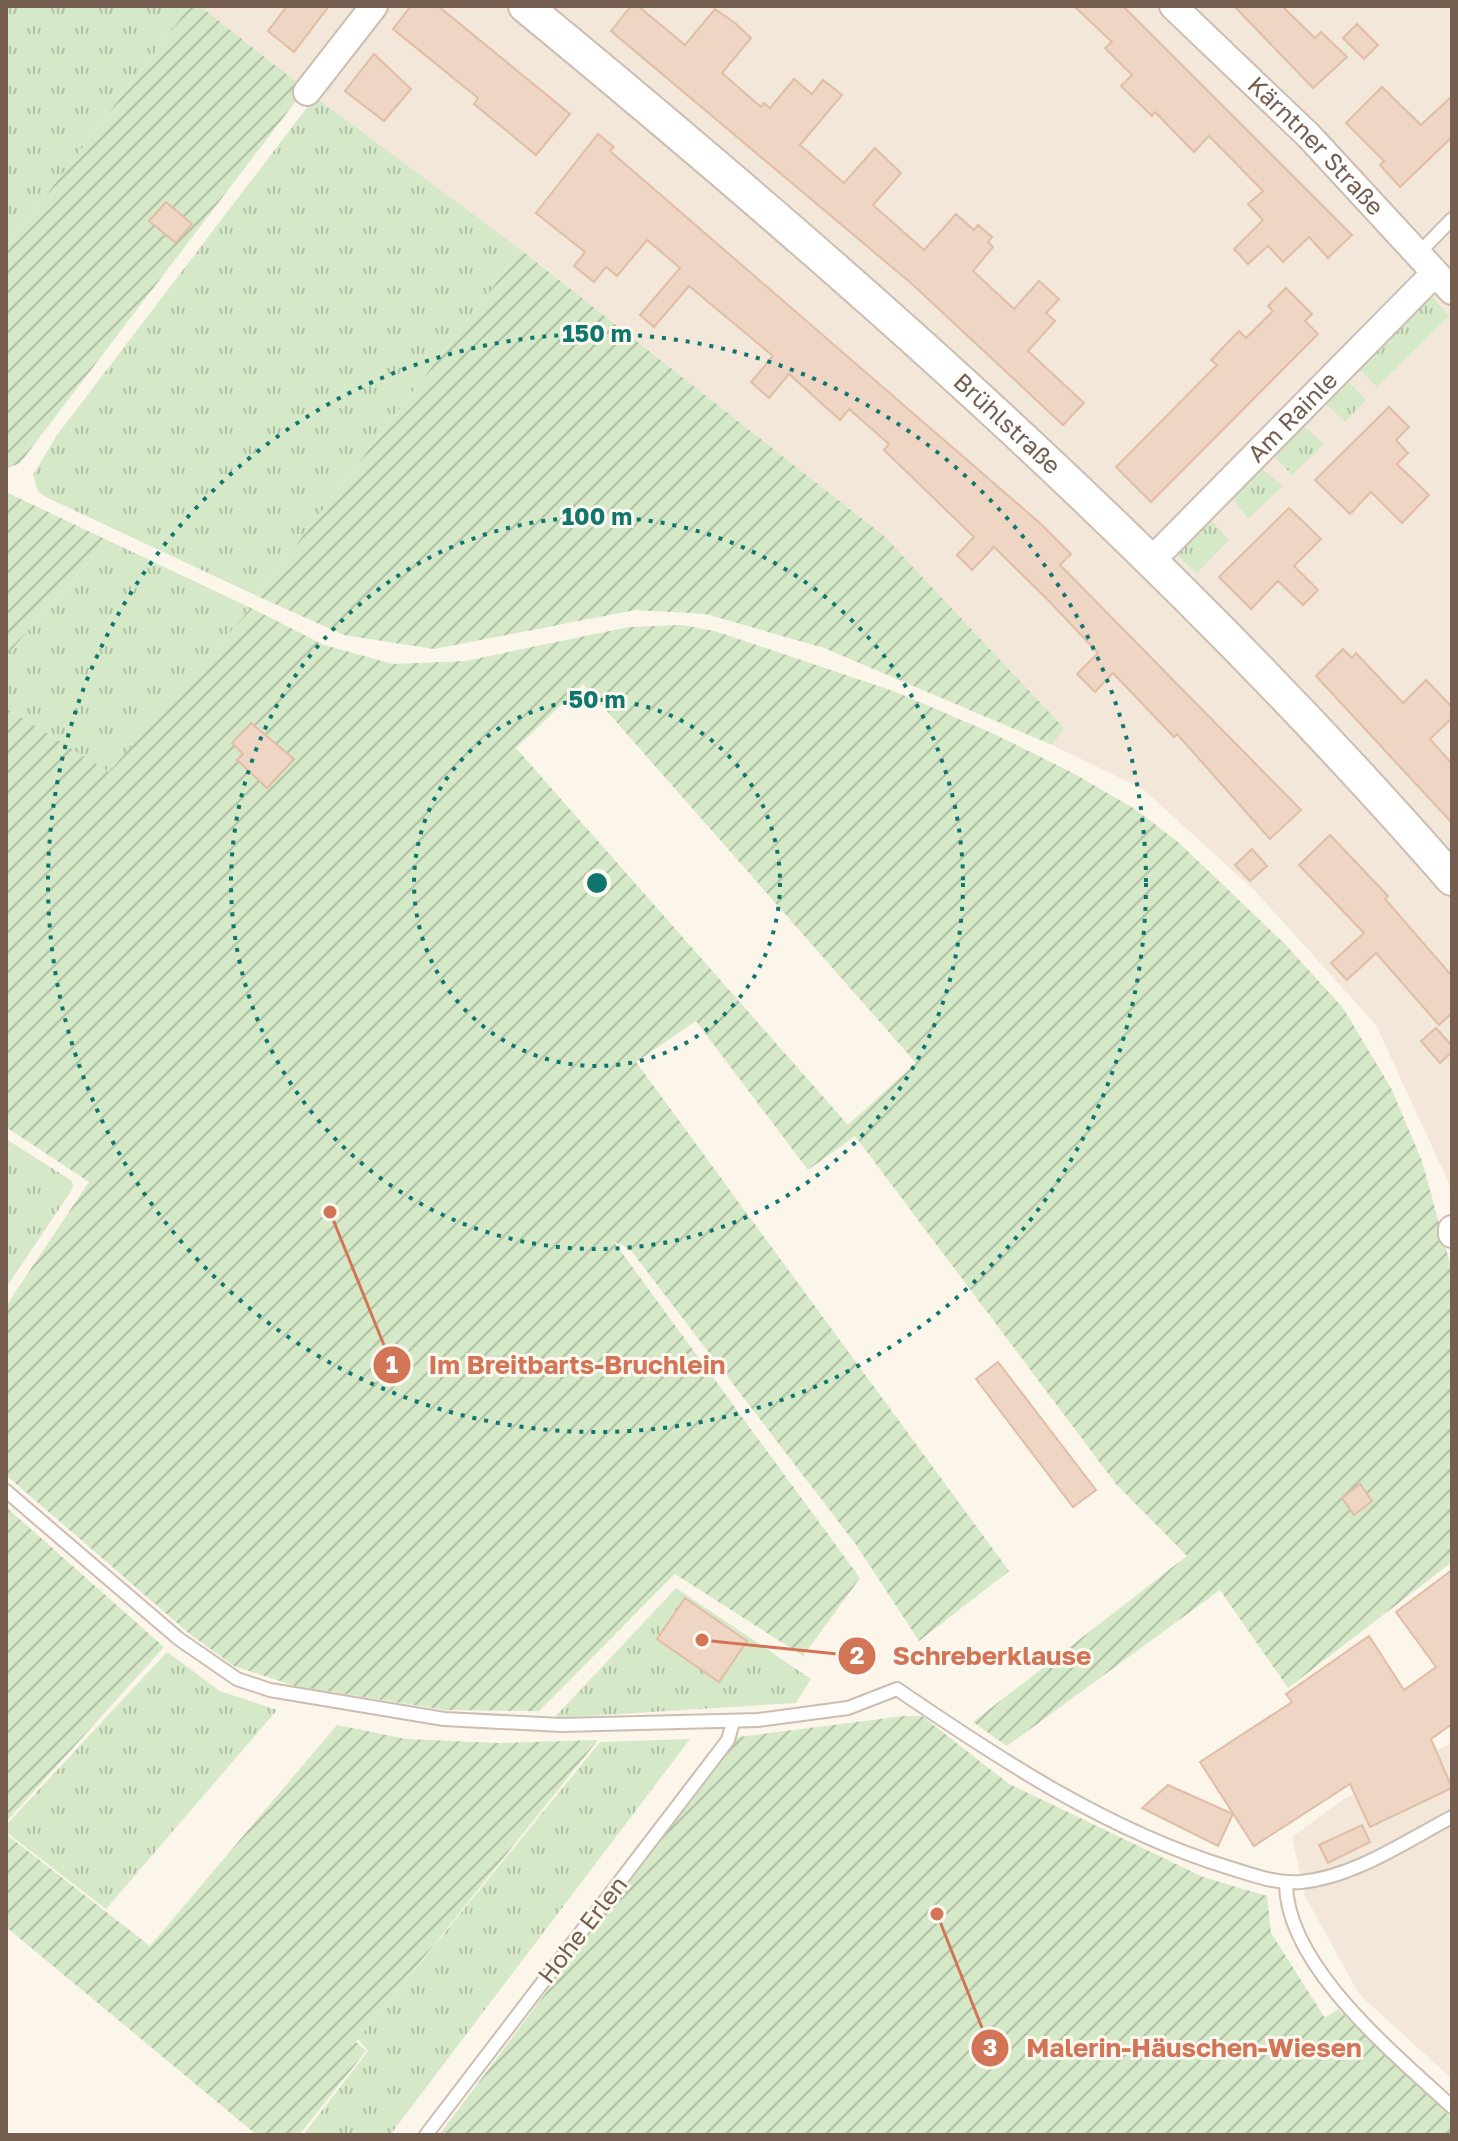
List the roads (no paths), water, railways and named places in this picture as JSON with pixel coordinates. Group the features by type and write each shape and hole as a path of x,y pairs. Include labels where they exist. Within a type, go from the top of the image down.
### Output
{"street":[{"path":"307,92 374,6"},
{"name":"Brühlstraße","path":"525,6 705,154 911,334 1151,561 1359,773 1452,879"},
{"name":"Kärntner Straße","path":"1173,6 1309,136 1435,273"},
{"name":"Am Rainle","path":"1151,561 1435,273"}],"lane":[{"path":"1435,273 1452,219"},
{"path":"6,1491 179,1639 221,1670 252,1686 444,1719 506,1724 733,1722 848,1708 897,1689 1005,1763 1075,1802 1193,1856 1286,1883 1320,1879 1343,1871 1452,1817"},
{"name":"Hohe Erlen","path":"426,2135 728,1740 733,1722"},
{"path":"1286,1883 1290,1920 1340,1999 1452,2107"}],"place":[{"name":"Im Breitbarts-Bruchlein","path":"330,1212"},
{"name":"Schreberklause","path":"702,1640"},
{"name":"Malerin-Häuschen-Wiesen","path":"937,1914"}]}
